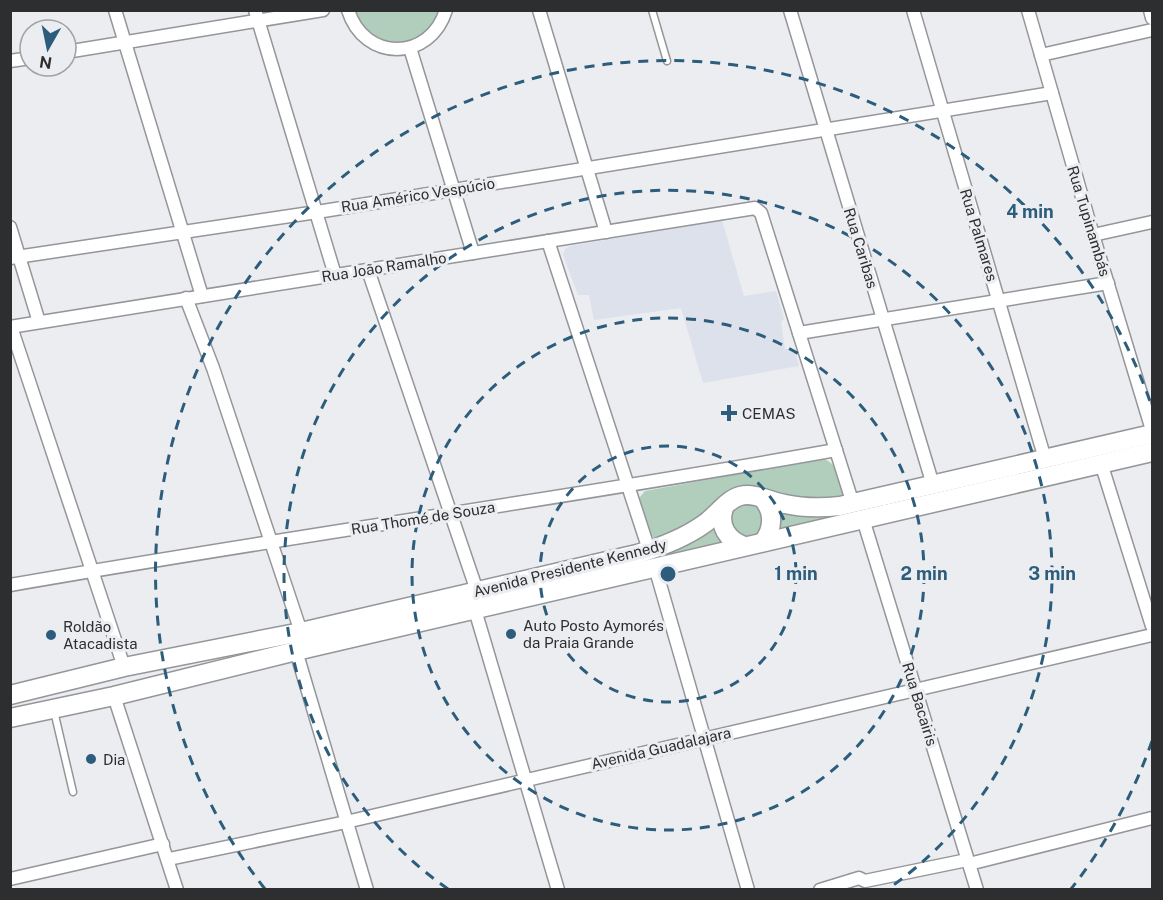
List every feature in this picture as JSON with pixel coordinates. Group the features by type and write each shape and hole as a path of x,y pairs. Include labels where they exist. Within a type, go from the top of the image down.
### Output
{"main road":[{"name":"Avenida Presidente Kennedy","path":"10,695 477,591 652,559 763,542 933,485 1152,432"},
{"name":"Avenida Presidente Kennedy","path":"10,718 114,696 475,610 652,559 741,496 754,495 786,505 858,511 1152,452"},
{"path":"762,498 769,507 772,519 770,532 763,542"},
{"path":"724,507 722,519 724,529 732,540 744,546"},
{"path":"114,696 115,687 120,681 169,663 176,657"}],"street":[{"path":"115,10 202,296"},
{"path":"78,50 257,16 323,10"},
{"path":"348,10 358,32 369,41 389,48 410,48 424,42 435,33 443,21 446,10"},
{"path":"539,10 606,232"},
{"name":"Rua Caribas","path":"790,10 933,485"},
{"name":"Rua Palmares","path":"913,10 1045,459"},
{"name":"Rua Tupinambás","path":"1029,10 1152,432"},
{"path":"1150,10 1152,18"},
{"path":"257,16 335,275"},
{"path":"1041,55 1152,30"},
{"path":"410,48 473,253"},
{"name":"Rua Américo Vespúcio","path":"15,257 316,212 1052,93"},
{"name":"Rua João Ramalho","path":"11,327 735,210 758,209"},
{"name":"Rua Bacairis","path":"758,209 916,691 977,890"},
{"path":"1093,235 1152,222"},
{"path":"10,227 15,257 39,322"},
{"path":"548,241 652,559 748,890"},
{"path":"369,270 477,591"},
{"path":"799,333 1108,283"},
{"path":"186,298 213,368 301,632"},
{"path":"11,327 124,668"},
{"name":"Rua Thomé de Souza","path":"10,585 269,541 629,486 836,450"},
{"path":"1101,464 1152,626"},
{"path":"475,610 558,890"},
{"name":"Avenida Guadalajara","path":"169,859 346,822 525,779 916,691 1152,634"},
{"path":"296,651 367,890"},
{"path":"114,696 169,859 177,890"},
{"path":"820,890 859,878 865,881 968,862 1152,818"},
{"path":"10,879 163,844"}],"lane":[{"path":"651,10 667,61"},
{"path":"53,709 73,792"}],"shaded area":[{"path":"722,220 744,296 776,291 784,319 781,322 785,349 794,349 799,366 703,383 681,308 594,320 589,295 578,295 563,255 565,249 570,246"}],"green space":[{"path":"356,11 440,11 432,26 424,34 405,42 394,42 384,40 367,29"},
{"path":"822,459 832,464 839,474 844,492 843,498 816,502 758,491 660,541 650,535 639,498 645,491"},
{"path":"749,501 763,508 762,533 748,539 733,533 729,515 732,509"},
{"path":"777,509 854,509 856,515 778,531"},
{"path":"714,526 727,543 644,564 653,555"}],"place":[{"name":"CEMAS","path":"729,413"},
{"name":"Auto Posto Aymorés da Praia Grande","path":"511,634"},
{"name":"Roldão Atacadista","path":"51,635"},
{"name":"Dia","path":"91,759"}]}
